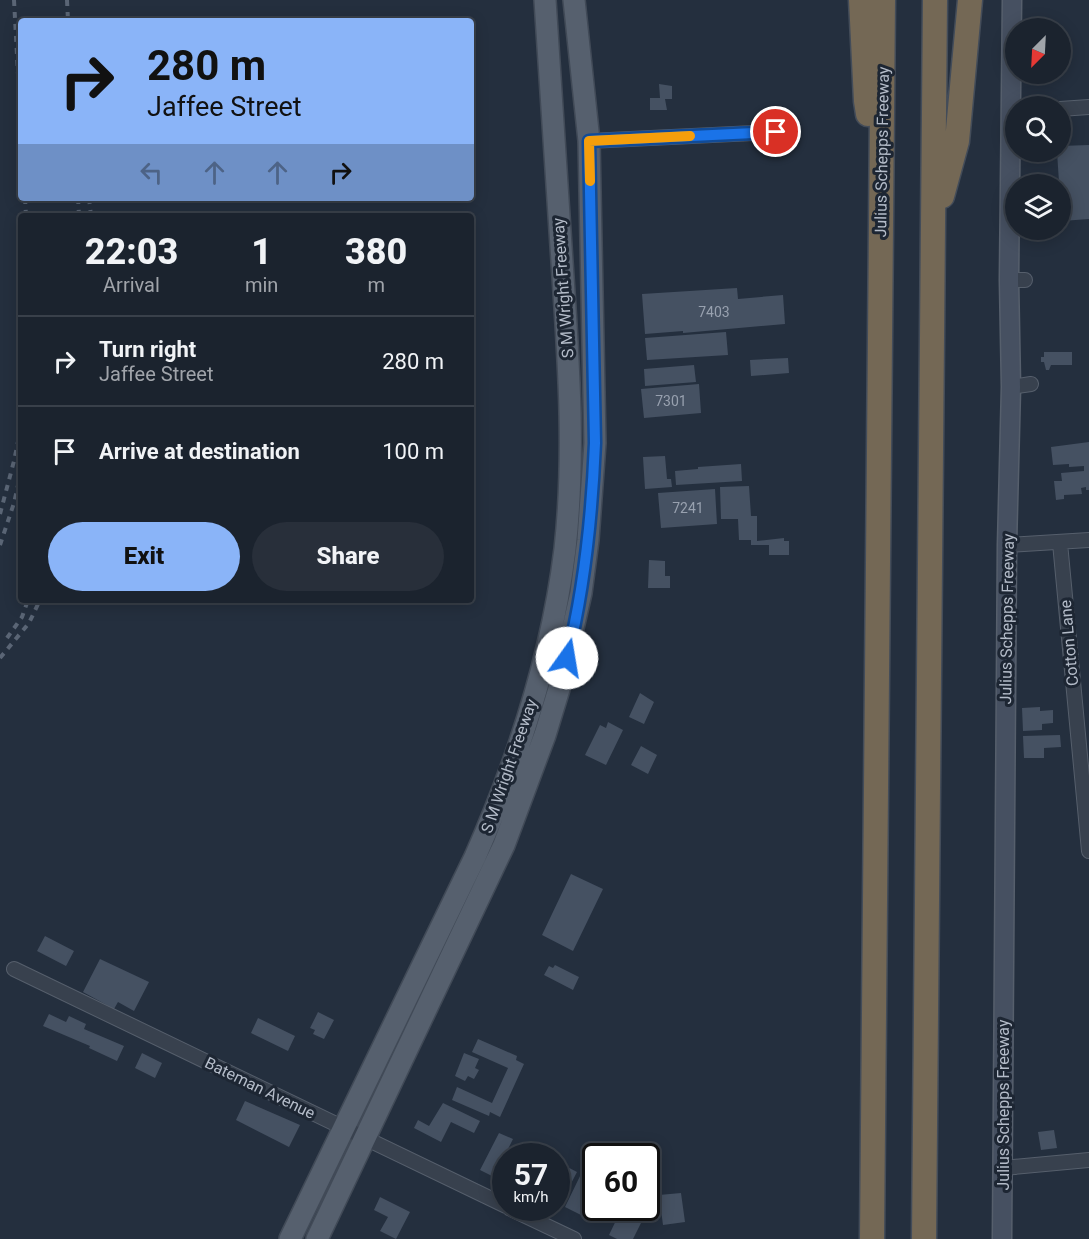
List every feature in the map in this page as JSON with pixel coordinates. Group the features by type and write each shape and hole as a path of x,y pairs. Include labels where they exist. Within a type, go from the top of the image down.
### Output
{"highway":[{"path":"861,0 866,101 881,181"},
{"name":"Julius Schepps Freeway","path":"872,1239 883,0"},
{"path":"924,1239 935,0"},
{"path":"933,230 957,141 970,0"}],"main road":[{"name":"S M Wright Freeway","path":"290,1239 495,813 519,744 556,606 565,549 569,495 569,372 544,0"},
{"name":"S M Wright Freeway","path":"316,1239 504,844 545,735 570,646 588,546 595,455 589,141 574,0"},
{"name":"Julius Schepps Freeway","path":"1012,0 1013,96"},
{"name":"Julius Schepps Freeway","path":"1002,1239 1007,545 1011,387 1017,280 1014,162"}],"street":[{"path":"1071,108 1089,107"},
{"path":"589,141 776,132"},
{"path":"1011,387 1031,384"},
{"path":"1007,545 1089,540"},
{"name":"Cotton Lane","path":"1060,543 1089,849"},
{"name":"Bateman Avenue","path":"14,969 492,1200"},
{"path":"1002,1168 1089,1160"},
{"name":"Bateman Avenue","path":"536,1221 574,1239"}],"building":[{"path":"659,84 672,86 672,99 665,99 667,110 650,110 650,98 660,98"},
{"path":"1089,145 1089,219 1071,220 1071,174 1058,174 1058,162 1071,162 1071,146"},
{"path":"737,288 738,299 783,295 785,324 645,334 642,294"},
{"path":"726,332 728,355 647,360 645,338"},
{"path":"1044,352 1072,352 1072,365 1051,365 1049,370 1046,370 1044,362 1041,362"},
{"path":"788,358 789,373 751,376 750,360"},
{"path":"694,365 696,382 645,386 644,369"},
{"path":"699,384 701,413 644,418 641,389"},
{"path":"1089,442 1089,490 1086,490 1086,487 1081,488 1082,494 1064,495 1064,499 1056,500 1054,481 1062,481 1061,473 1084,471 1084,466 1053,465 1051,447"},
{"path":"665,456 667,479 671,479 672,487 645,489 643,457"},
{"path":"741,464 742,481 676,485 675,471"},
{"path":"749,486 751,516 757,516 757,541 784,538 784,541 789,541 789,555 769,555 769,545 751,545 751,540 739,540 738,519 721,519 720,487"},
{"path":"715,489 717,524 661,528 658,493"},
{"path":"649,560 665,561 665,576 670,576 670,588 648,588"},
{"path":"640,693 654,702 644,724 629,717"},
{"path":"1040,707 1040,711 1053,710 1053,723 1042,724 1042,730 1023,731 1022,708"},
{"path":"608,722 623,730 606,765 585,755 600,725 606,728"},
{"path":"1060,735 1061,747 1044,748 1044,758 1024,758 1023,736"},
{"path":"641,746 657,755 648,774 631,765"},
{"path":"571,874 603,889 573,951 542,935"},
{"path":"45,936 74,951 66,966 37,951"},
{"path":"100,959 149,982 134,1011 118,1002 114,1009 83,992"},
{"path":"555,965 579,977 573,990 544,975 549,966 553,968"},
{"path":"318,1012 334,1020 324,1039 313,1034 315,1030 310,1028"},
{"path":"49,1014 66,1022 69,1016 86,1024 84,1029 124,1046 117,1061 89,1048 90,1046 43,1026"},
{"path":"258,1018 295,1036 288,1051 251,1033"},
{"path":"478,1039 517,1056 516,1060 524,1064 500,1117 490,1112 489,1116 452,1100 457,1087 492,1103 508,1068 472,1052"},
{"path":"142,1053 162,1063 155,1078 135,1068"},
{"path":"464,1053 479,1059 475,1068 479,1070 474,1079 468,1076 465,1081 455,1076"},
{"path":"245,1101 300,1125 289,1147 236,1120"},
{"path":"443,1103 480,1121 474,1133 451,1122 441,1142 414,1128 418,1120 429,1126"},
{"path":"1054,1130 1057,1148 1041,1150 1038,1132"},
{"path":"499,1133 513,1139 511,1143 494,1143"},
{"path":"492,1147 492,1176 480,1170"},
{"path":"570,1168 577,1172 570,1186"},
{"path":"582,1174 582,1216 570,1210 570,1197"},
{"path":"681,1193 685,1222 663,1225 660,1195"},
{"path":"380,1197 410,1212 396,1239 380,1231 388,1217 374,1210"},
{"path":"616,1221 642,1221 633,1239 617,1239 609,1235"}],"railway":[{"path":"14,0 18,74"},
{"path":"67,0 68,18"},
{"path":"25,201 26,213"},
{"path":"78,201 79,213"},
{"path":"89,201 91,213"},
{"path":"0,514 18,442"},
{"path":"0,545 18,485"},
{"path":"7,638 22,617 27,603"},
{"path":"0,658 29,623 39,603"}],"slow traffic":[{"path":"590,181 589,141 690,136"}],"route":[{"path":"567,658 581,593 594,479 589,141 776,132"}]}
